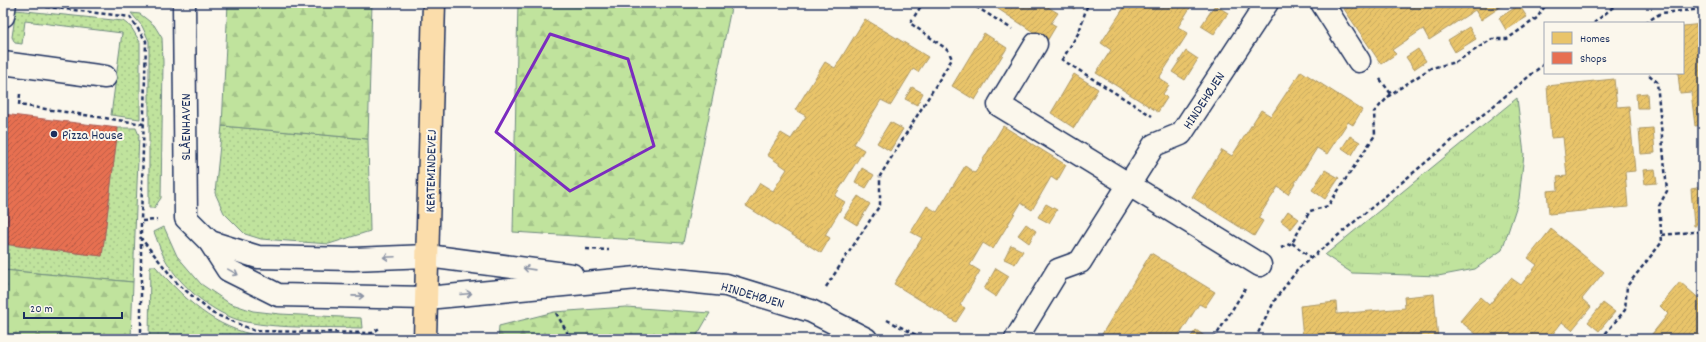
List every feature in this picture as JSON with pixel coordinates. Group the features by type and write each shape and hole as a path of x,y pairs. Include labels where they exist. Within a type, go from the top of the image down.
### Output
{"main road":[{"name":"KERTEMINDEVEJ","path":"426,339 434,3"}],"street":[{"path":"3,16 5,3"},
{"name":"SLÅENHAVEN","path":"184,3 186,218"},
{"name":"HINDEHØJEN","path":"1016,339 1058,270 1080,262 1154,145 1180,134 1267,3"},
{"path":"1322,3 1360,61"},
{"path":"1036,44 999,105 1128,186 1260,265"},
{"path":"13,64 105,77"},
{"path":"186,218 210,242 228,270 278,295 427,298"},
{"path":"210,242 258,257 353,259 428,256"},
{"name":"HINDEHØJEN","path":"428,256 609,280"},
{"name":"HINDEHØJEN","path":"427,298 648,276 726,285 811,311 866,339"}],"path":[{"path":"811,311 880,205 880,176 952,59 948,50 910,24 923,3"},
{"path":"970,3 1180,134"},
{"path":"1062,60 1079,32 1088,3"},
{"path":"1214,339 1267,254 1292,244 1310,211 1328,206 1376,135 1374,112 1391,94 1432,68 1456,62 1492,39 1507,39 1537,18 1546,3"},
{"path":"1595,22 1618,3"},
{"path":"1647,22 1661,13 1703,9"},
{"path":"13,64 19,105 144,124"},
{"path":"1255,339 1276,298 1299,268 1544,65"},
{"path":"1601,339 1625,310 1627,286 1662,242 1659,206 1667,191 1657,82 1648,74"},
{"path":"141,339 141,221 186,218"},
{"path":"1662,235 1703,230"},
{"path":"1292,244 1311,258"}],"highlighted area":[{"path":"550,34 628,59 654,146 570,191 496,132"}],"green space":[{"path":"228,3 372,3 368,139 222,126"},
{"path":"518,3 732,3 683,243 513,232"},
{"path":"16,10 123,21 131,27 140,42 140,119 111,115 122,33 25,21 22,44 15,43 12,37"},
{"path":"131,13 140,14 154,25 162,38 161,198 154,208 149,208 149,41 142,26"},
{"path":"1517,98 1524,154 1519,199 1502,250 1475,269 1438,276 1352,273 1325,255"},
{"path":"222,126 368,139 370,231 329,244 261,239 245,234 224,213 215,193"},
{"path":"118,128 136,128 139,135 133,282 3,270 3,244 102,256"},
{"path":"164,227 177,256 201,284 229,303 253,311 280,314 361,318 362,328 289,327 260,324 246,322 221,313 197,297 177,277 169,266 154,232"},
{"path":"150,266 155,266 189,301 202,311 214,319 243,332 269,337 339,339 149,339"},
{"path":"3,270 133,282 131,339 3,339"},
{"path":"626,307 710,313 695,339 498,339 499,326 554,312"}],"building: Homes":[{"path":"989,3 1050,3 1048,7 1058,13 1051,23 1056,26 1047,41"},
{"path":"1065,3 1077,3 1074,9"},
{"path":"1127,3 1193,3 1178,27 1188,33 1159,78 1169,85 1163,94 1167,98 1158,112 1096,73 1111,50 1101,43"},
{"path":"1340,3 1505,4 1481,20 1475,10 1429,40 1423,29 1392,50 1396,54 1381,64"},
{"path":"1215,5 1228,13 1214,34 1201,26"},
{"path":"1519,5 1527,17 1506,30 1499,18"},
{"path":"865,19 928,57 918,72 913,69 891,105 881,100 854,144 864,150 835,196 845,202 825,235 830,238 821,253 746,206 760,183 773,191 787,169 767,155 781,133 791,139 806,116 795,110 825,62 835,68"},
{"path":"1703,24 1703,125 1695,126 1691,92 1680,93 1678,74 1684,74 1684,26"},
{"path":"1469,27 1476,39 1455,52 1448,40"},
{"path":"984,33 1007,48 975,100 952,86"},
{"path":"1418,49 1426,61 1414,69 1406,57"},
{"path":"1186,51 1198,59 1185,80 1172,72"},
{"path":"1301,71 1362,110 1353,125 1348,122 1327,154 1317,148 1288,194 1278,187 1258,218 1263,221 1254,236 1192,197 1222,150 1232,156 1261,110 1271,116"},
{"path":"1074,74 1098,89 1074,128 1051,113"},
{"path":"1614,79 1617,107 1629,106 1635,171 1625,172 1628,207 1549,214 1547,191 1558,190 1557,177 1567,176 1563,137 1551,138 1547,86"},
{"path":"912,87 923,93 917,105 905,99"},
{"path":"1647,93 1648,108 1637,108 1636,94"},
{"path":"890,122 903,129 890,151 877,143"},
{"path":"1003,126 1066,165 1057,181 1051,177 1032,210 1021,203 993,249 983,243 970,265 980,271 960,305 965,308 956,322 894,284 922,238 911,232 927,206 937,212 965,166 975,173"},
{"path":"1653,128 1655,153 1641,154 1639,129"},
{"path":"1350,136 1360,142 1352,155 1342,148"},
{"path":"1703,152 1703,225 1694,226 1691,189 1702,187 1699,153"},
{"path":"862,168 874,175 866,188 855,182"},
{"path":"1655,169 1657,183 1645,184 1643,170"},
{"path":"1325,170 1339,178 1325,199 1312,190"},
{"path":"858,196 870,204 857,225 844,217"},
{"path":"1046,204 1057,210 1049,223 1038,217"},
{"path":"1288,211 1299,219 1291,229 1281,221"},
{"path":"1026,224 1036,231 1029,243 1018,235"},
{"path":"1551,229 1604,272 1582,299 1591,307 1572,330 1562,322 1549,339 1482,339 1460,321 1480,297 1489,305 1511,278 1521,285 1537,265 1528,258"},
{"path":"1011,245 1023,251 1015,264 1004,259"},
{"path":"1151,253 1215,292 1205,307 1199,304 1177,339 1099,339"},
{"path":"996,268 1009,276 996,297 984,289"},
{"path":"1680,282 1703,302 1703,339 1648,339 1668,314 1660,306"},
{"path":"1434,294 1438,339 1303,339 1300,306 1336,302 1337,314 1405,308 1404,297"},
{"path":"1603,303 1615,312 1599,331 1588,322"},
{"path":"1196,330 1206,337 1204,339 1189,339"},
{"path":"1579,334 1585,339 1574,339"}],"building: Shops":[{"path":"3,114 118,128 102,256 3,244"}],"place":[{"name":"Pizza House","path":"54,134"}]}
